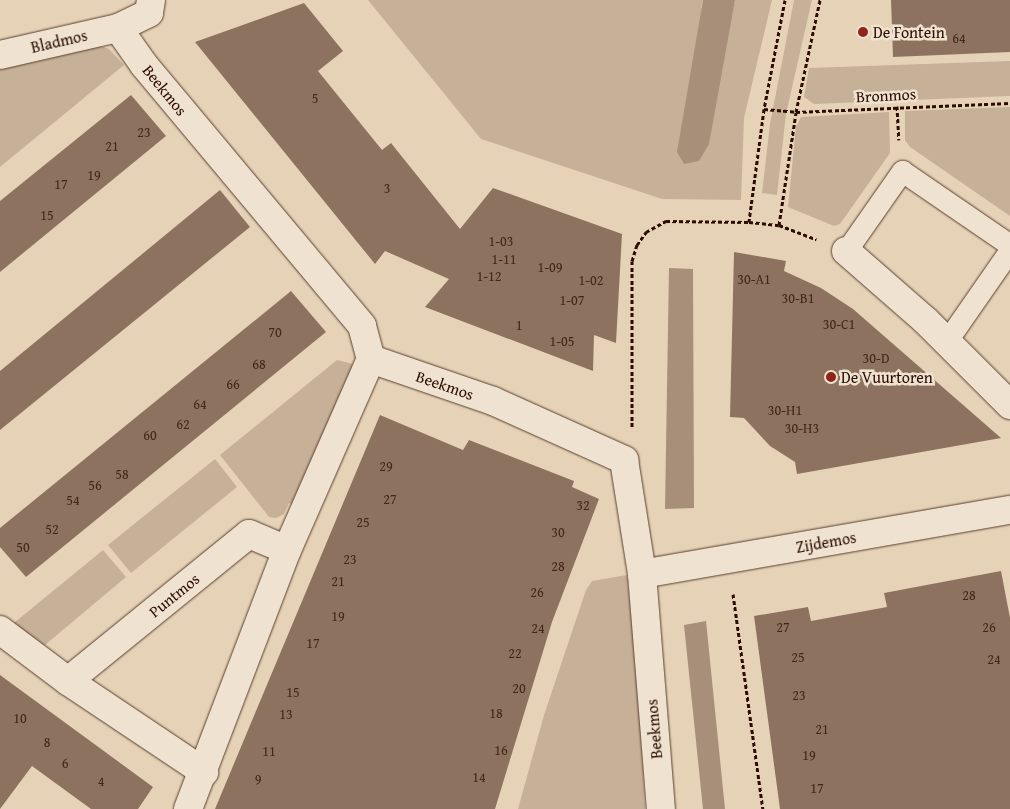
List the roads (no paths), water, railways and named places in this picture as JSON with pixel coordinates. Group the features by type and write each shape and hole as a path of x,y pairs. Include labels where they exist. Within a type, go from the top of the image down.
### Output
{"street":[{"path":"118,28 149,13 151,0"},
{"name":"Bladmos","path":"0,55 118,28"},
{"name":"Beekmos","path":"118,28 144,65 362,326 371,359 493,401 624,460 642,574 660,809"},
{"path":"846,251 946,342 1010,406"},
{"path":"188,809 204,772 287,550 371,359"},
{"name":"Zijdemos","path":"642,574 1010,510"},
{"name":"Puntmos","path":"68,681 249,534 287,550"},
{"path":"0,630 68,681 204,772"}],"lane":[{"path":"846,251 902,171 1010,245"},
{"path":"946,342 1010,250"}],"place":[{"name":"De Fontein","path":"863,32"},
{"name":"De Vuurtoren","path":"831,377"}]}
